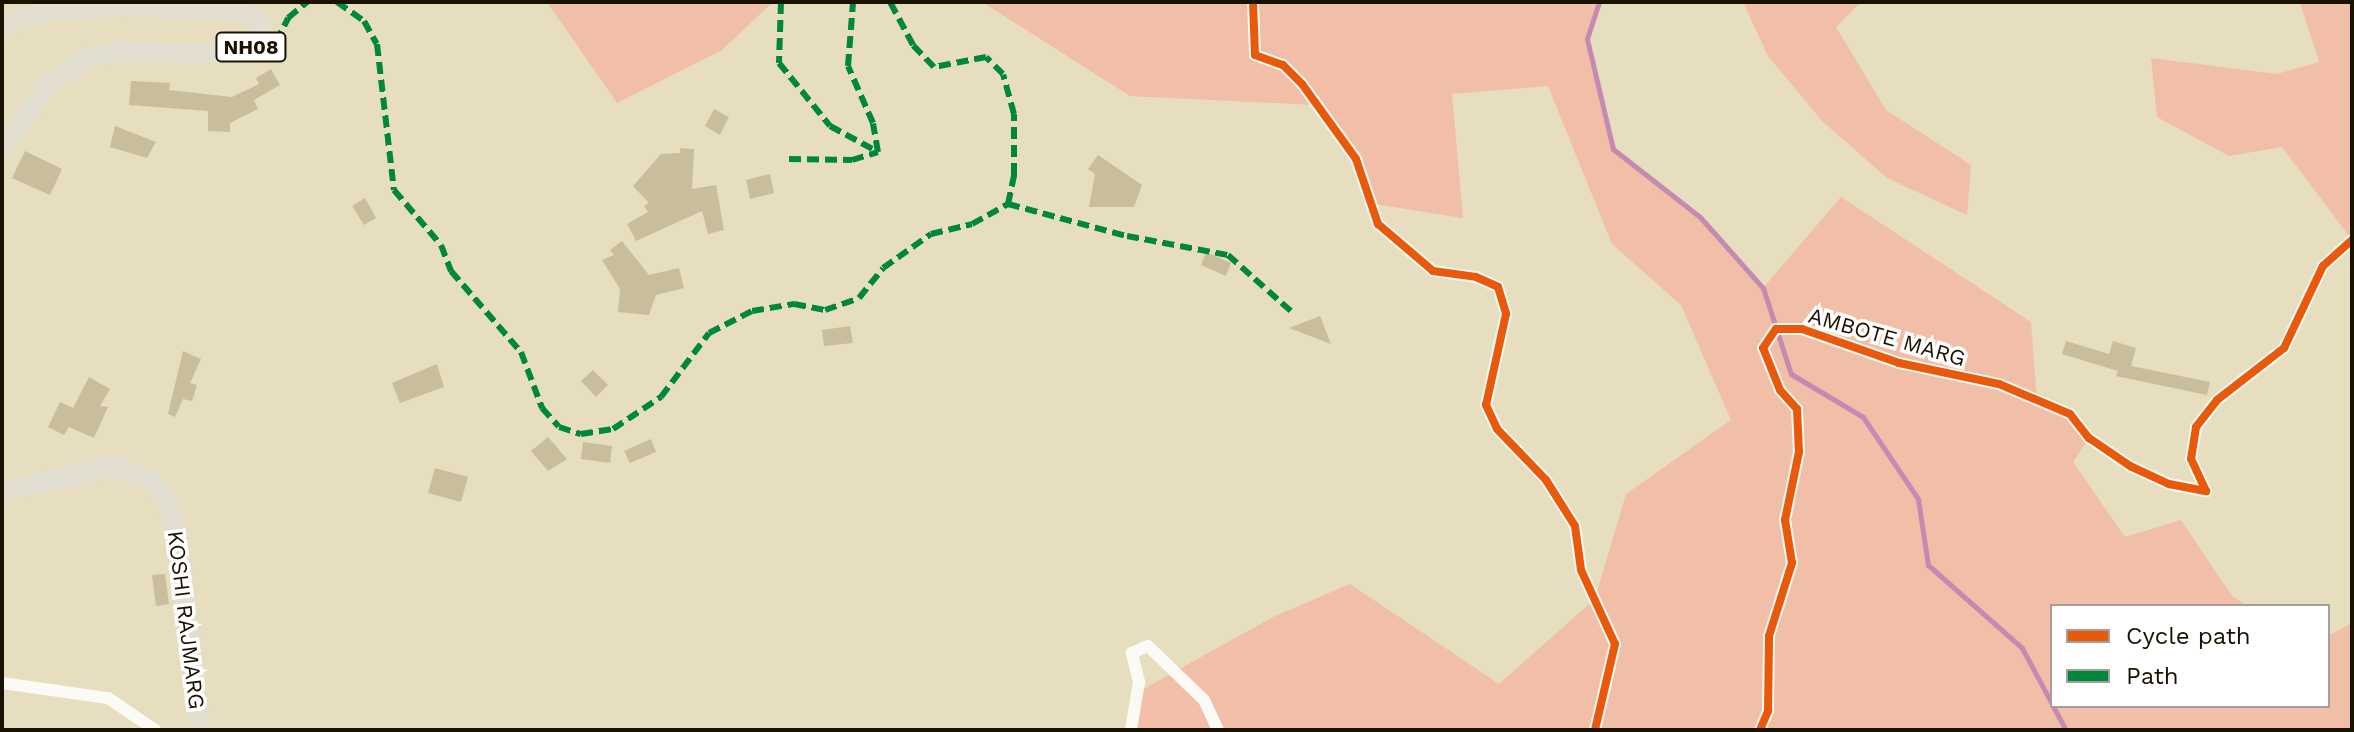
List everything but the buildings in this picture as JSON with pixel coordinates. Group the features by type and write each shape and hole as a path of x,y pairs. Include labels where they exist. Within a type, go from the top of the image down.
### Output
{"main road":[{"name":"NH08","path":"2,27 40,12 125,6 242,12 256,18 262,30 257,44 241,53 115,52 90,57 47,85 2,149"},
{"name":"KOSHI RAJMARG","path":"2,492 113,466 154,482 167,500 178,541 201,730"}],"street":[{"path":"1253,2 1255,55 1283,65 1302,84 1356,159 1378,224 1433,271 1476,277 1498,287 1506,314 1486,405 1497,429 1546,480 1575,526 1581,570 1615,644 1595,730"},
{"name":"AMBOTE MARG","path":"1760,730 1768,711 1769,636 1792,563 1785,520 1799,452 1797,409 1780,390 1763,348 1776,329 1802,329 1899,363 1999,384 2070,414 2089,438 2130,466 2169,484 2206,491 2191,459 2196,427 2217,400 2284,348 2323,266 2352,240"},
{"path":"1131,730 1139,682 1132,653 1148,646 1204,700 1218,730"},
{"path":"2,683 108,698 155,730"}],"shaded area":[{"path":"547,2 773,2 722,50 617,103"},
{"path":"982,2 1599,2 1587,39 1613,149 1700,217 1763,288 1841,197 2031,322 2037,401 2070,414 2089,438 2073,462 2125,537 2181,520 2232,596 2244,604 2050,604 2050,708 2330,708 2330,635 2352,623 2352,730 1138,730 1140,691 1273,617 1350,584 1499,684 1595,599 1626,494 1731,420 1681,305 1612,244 1548,86 1452,94 1463,218 1368,203 1356,159 1315,105 1130,96"},
{"path":"1743,2 1861,2 1836,27 1886,110 1971,165 1967,215 1887,178 1822,121 1768,56"},
{"path":"2300,2 2352,2 2352,240 2282,147 2229,156 2157,117 2151,58 2277,74 2319,62"}],"waterway":[{"path":"1599,2 1587,39 1613,149 1700,217 1763,288 1791,374 1863,417 1918,499 1928,565 2022,648 2050,700"},
{"path":"2054,708 2066,730"}],"marked path":[{"path":"257,44 276,42 288,18 307,2"},
{"path":"337,2 364,21 377,44 394,190 441,245 451,271 521,352 542,408 559,427 581,434 613,429 661,397 709,333 752,311 794,304 825,310 859,298 883,268 931,234 972,224 1008,204 1014,175 1014,114 1003,74 986,57 934,67 913,45 890,2"},
{"path":"781,2 779,63 830,126 878,152"},
{"path":"789,159 852,160 878,152 873,123 848,66 853,2"},
{"path":"1008,204 1127,236 1228,255 1293,313"}],"cycle path":[{"path":"1253,2 1255,55 1283,65 1302,84 1356,159 1378,224 1433,271 1476,277 1498,287 1506,314 1486,405 1497,429 1546,480 1575,526 1581,570 1615,644 1595,730"},
{"path":"1760,730 1768,711 1769,636 1792,563 1785,520 1799,452 1797,409 1780,390 1763,348 1776,329 1802,329 1899,363 1999,384 2070,414 2089,438 2130,466 2169,484 2206,491 2191,459 2196,427 2217,400 2284,348 2323,266 2352,240"}]}
